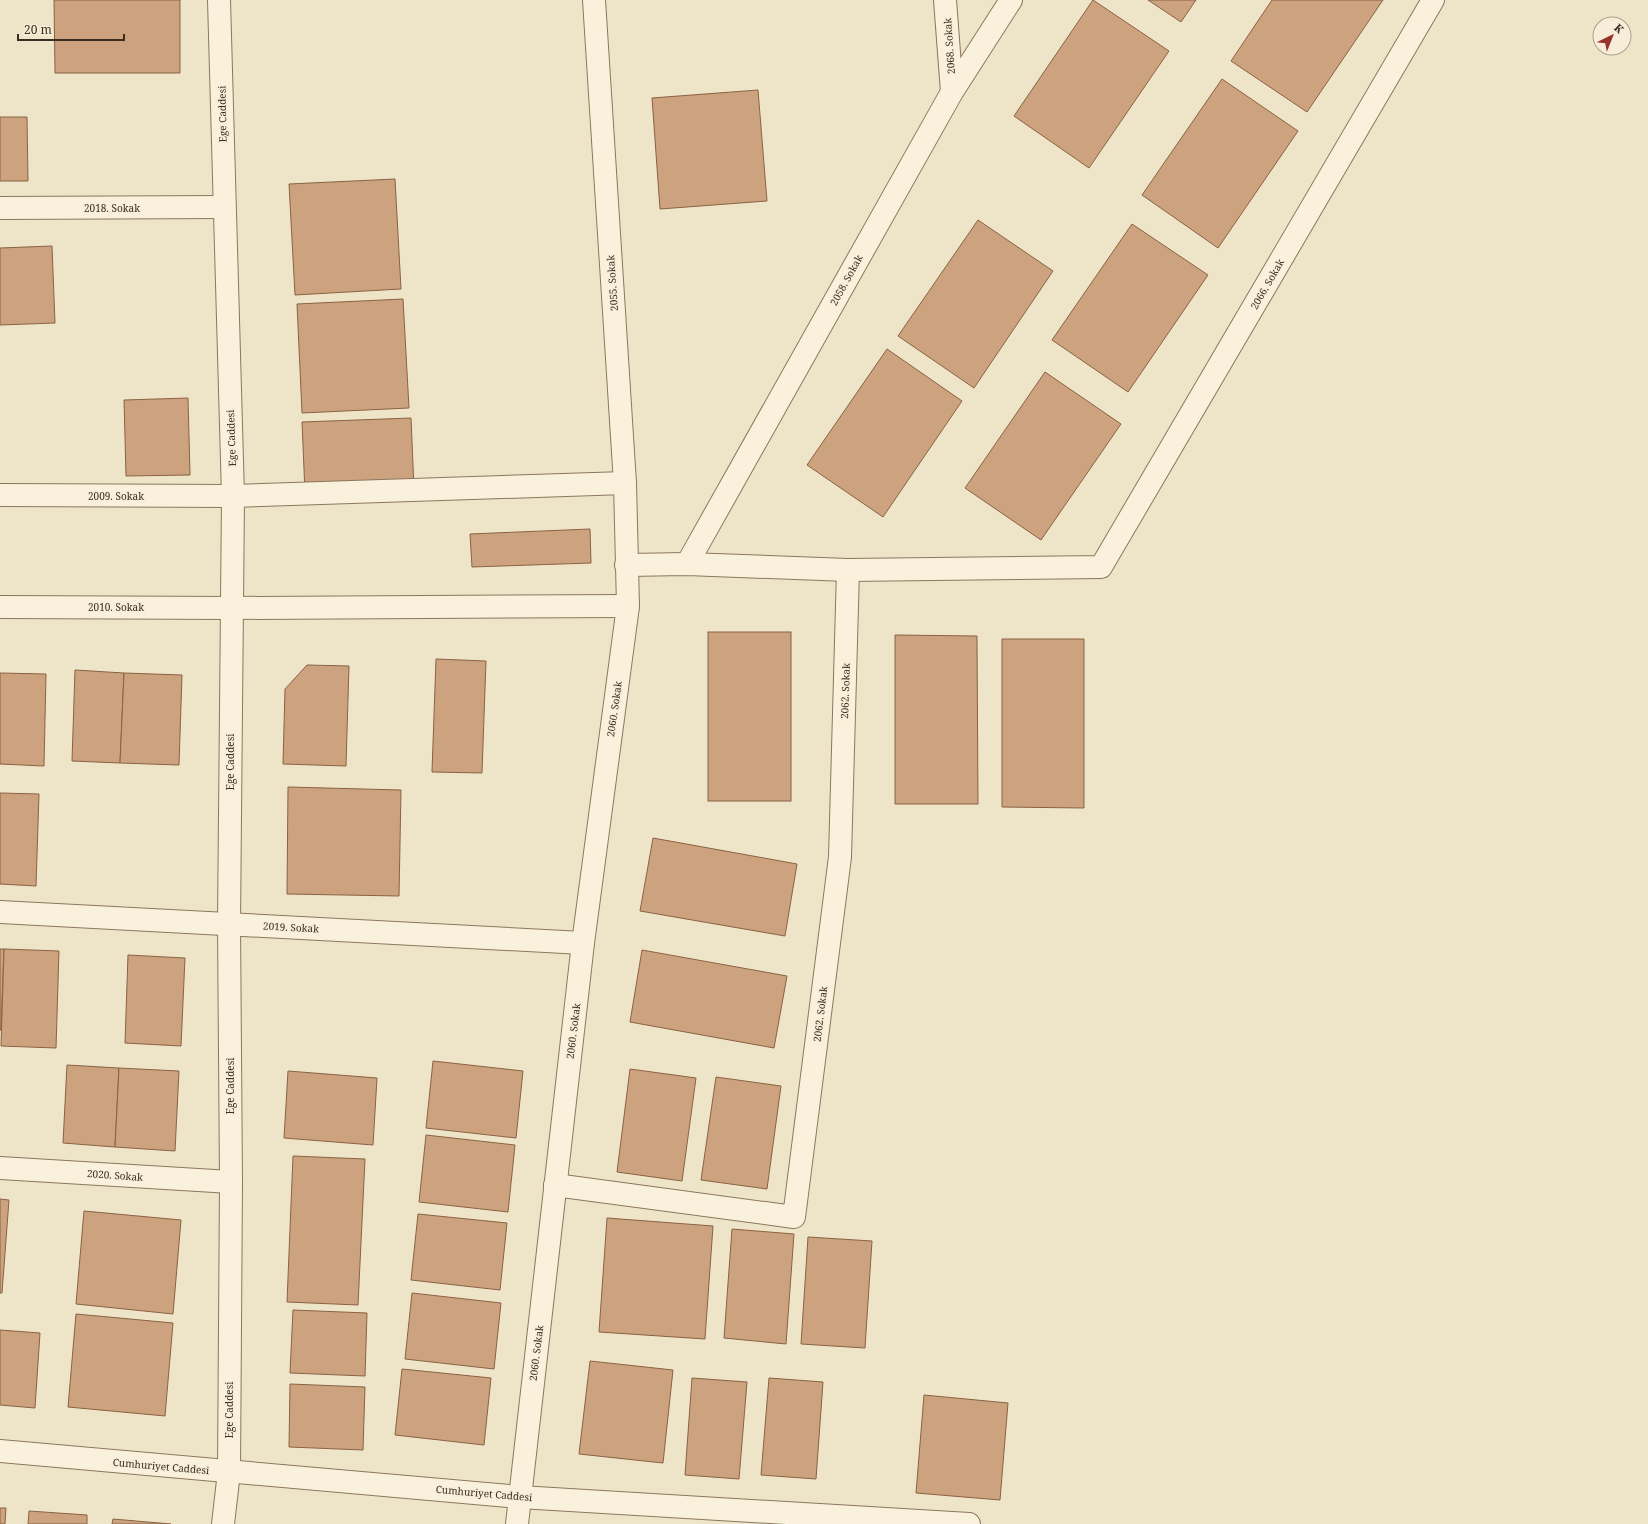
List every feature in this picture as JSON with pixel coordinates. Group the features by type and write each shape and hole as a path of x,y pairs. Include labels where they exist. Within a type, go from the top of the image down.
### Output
{"street":[{"name":"Ege Caddesi","path":"219,0 233,496 229,924 231,1182 229,1472 223,1524"},
{"name":"2055. Sokak","path":"594,0 624,483 626,565"},
{"name":"2068. Sokak","path":"945,0 952,92"},
{"name":"2058. Sokak","path":"687,564 952,92 1012,0"},
{"name":"2066. Sokak","path":"848,570 1101,567 1433,0"},
{"name":"2018. Sokak","path":"0,208 224,207"},
{"name":"2009. Sokak","path":"0,495 233,496 624,483"},
{"path":"626,565 687,564 848,570"},
{"name":"2060. Sokak","path":"517,1524 583,943 628,606 626,565"},
{"name":"2062. Sokak","path":"555,1185 794,1217 840,857 848,570"},
{"name":"2010. Sokak","path":"0,607 231,608 628,606"},
{"name":"2019. Sokak","path":"0,912 583,943"},
{"name":"2020. Sokak","path":"0,1168 231,1182"},
{"name":"Cumhuriyet Caddesi","path":"0,1451 520,1496 969,1524"}],"building":[{"path":"54,0 180,0 180,73 55,73"},
{"path":"1093,0 1169,51 1089,168 1014,116"},
{"path":"1148,0 1196,0 1181,22"},
{"path":"1272,0 1383,0 1307,112 1231,61"},
{"path":"1222,79 1298,131 1218,248 1142,195"},
{"path":"758,90 767,201 660,209 652,98"},
{"path":"0,117 27,117 28,181 0,181"},
{"path":"395,179 401,289 295,295 289,184"},
{"path":"978,220 1053,271 974,388 898,336"},
{"path":"1132,224 1208,275 1128,392 1052,340"},
{"path":"52,246 55,323 0,325 0,248"},
{"path":"403,299 409,408 302,413 297,304"},
{"path":"887,349 962,401 883,517 807,465"},
{"path":"1045,372 1121,424 1041,540 965,488"},
{"path":"188,398 190,475 126,476 124,400"},
{"path":"411,418 414,489 305,493 302,422"},
{"path":"590,529 591,563 472,567 470,534"},
{"path":"708,632 791,632 791,801 708,801"},
{"path":"895,635 977,636 978,804 895,804"},
{"path":"1002,639 1084,639 1084,808 1002,807"},
{"path":"436,659 486,661 482,773 432,772"},
{"path":"307,665 349,666 346,766 283,764 285,689"},
{"path":"75,670 124,673 120,763 72,761"},
{"path":"0,673 46,674 44,766 0,764"},
{"path":"124,673 182,675 179,765 120,763"},
{"path":"288,787 401,790 399,896 287,894"},
{"path":"0,793 39,794 36,886 0,884"},
{"path":"653,838 797,864 785,936 640,911"},
{"path":"0,949 4,949 1,1030 0,1030"},
{"path":"4,949 59,951 56,1048 1,1046"},
{"path":"642,950 787,976 774,1048 630,1022"},
{"path":"128,955 185,958 181,1046 125,1043"},
{"path":"433,1061 523,1071 516,1138 426,1128"},
{"path":"67,1065 119,1068 115,1147 63,1143"},
{"path":"119,1068 179,1071 175,1151 115,1147"},
{"path":"630,1069 696,1078 682,1181 617,1172"},
{"path":"288,1071 377,1078 373,1145 284,1138"},
{"path":"716,1077 781,1086 767,1189 701,1180"},
{"path":"426,1135 515,1145 508,1212 419,1202"},
{"path":"293,1156 365,1159 358,1305 287,1302"},
{"path":"0,1199 9,1200 2,1293 0,1293"},
{"path":"84,1211 181,1220 173,1314 76,1304"},
{"path":"418,1214 507,1223 500,1290 411,1280"},
{"path":"607,1218 713,1226 705,1339 599,1332"},
{"path":"732,1229 794,1234 786,1344 724,1338"},
{"path":"808,1237 872,1241 865,1348 801,1344"},
{"path":"412,1293 501,1303 494,1369 405,1359"},
{"path":"293,1310 367,1313 365,1376 290,1373"},
{"path":"76,1314 173,1323 165,1416 68,1407"},
{"path":"0,1330 40,1333 35,1408 0,1405"},
{"path":"590,1361 673,1370 663,1463 579,1454"},
{"path":"402,1369 491,1378 484,1445 395,1435"},
{"path":"692,1378 747,1382 739,1479 685,1475"},
{"path":"769,1378 823,1382 816,1479 761,1475"},
{"path":"290,1384 365,1387 363,1450 289,1447"},
{"path":"924,1395 1008,1403 1000,1500 916,1493"},
{"path":"0,1508 6,1508 5,1524 0,1524"},
{"path":"29,1511 87,1515 87,1524 28,1524"},
{"path":"113,1519 171,1524 112,1524"}]}
